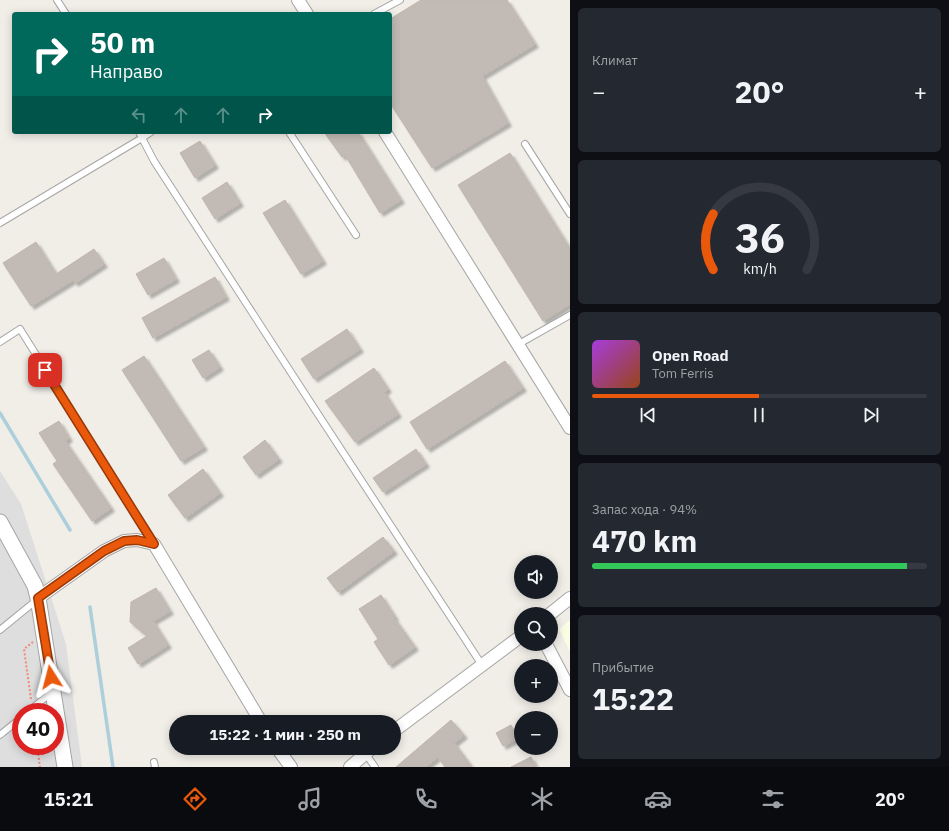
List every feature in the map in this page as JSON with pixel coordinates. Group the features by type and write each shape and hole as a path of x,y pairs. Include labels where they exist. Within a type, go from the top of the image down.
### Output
{"street":[{"path":"298,0 306,12"},
{"path":"385,134 570,428"},
{"path":"0,522 35,586 65,767"},
{"path":"38,598 104,551 124,541 137,540 154,544 257,715"},
{"path":"558,608 570,598"},
{"path":"401,726 514,641"},
{"path":"550,651 570,690"},
{"path":"282,755 291,767"},
{"path":"350,767 363,755"}],"lane":[{"path":"57,0 65,12"},
{"path":"378,12 400,0"},
{"path":"290,134 356,235"},
{"path":"0,223 140,135 154,161 279,355 482,665"},
{"path":"525,144 570,214"},
{"path":"518,345 570,315"},
{"path":"0,342 20,329 154,544"},
{"path":"0,630 38,598"},
{"path":"38,703 53,691"},
{"path":"0,735 12,725"},
{"path":"371,755 375,767"}],"path":[{"path":"29,703 24,649 44,633"},
{"path":"38,755 40,767"}],"shaded area":[{"path":"0,471 21,504 66,644 82,767 0,767"},
{"path":"570,620 570,652 559,629"}],"building":[{"path":"421,0 507,0 535,44 482,76 508,123 432,168 392,106 392,18"},
{"path":"325,134 359,134 401,200 380,213 345,155 342,157"},
{"path":"200,141 215,165 195,178 180,153"},
{"path":"510,153 570,249 570,304 543,321 458,185"},
{"path":"227,182 240,203 215,219 202,198"},
{"path":"285,200 323,261 301,274 263,213"},
{"path":"36,242 56,274 94,249 104,264 75,283 73,280 31,306 3,263"},
{"path":"164,258 176,279 148,295 136,274"},
{"path":"215,277 226,297 153,338 142,318"},
{"path":"347,329 360,349 314,379 301,359"},
{"path":"209,350 220,367 203,378 192,360"},
{"path":"144,356 204,447 181,461 122,370"},
{"path":"505,361 523,388 427,449 410,422"},
{"path":"374,368 388,389 384,392 398,414 355,442 325,401"},
{"path":"59,421 69,438 65,441 111,508 92,521 53,464 57,461 39,433"},
{"path":"265,440 279,459 256,475 243,457"},
{"path":"416,449 426,464 383,492 373,478"},
{"path":"203,469 220,493 185,518 168,495"},
{"path":"383,537 394,551 338,592 327,578"},
{"path":"156,588 170,611 153,621 168,645 138,664 128,648 147,636 130,622 131,602"},
{"path":"381,595 395,617 394,618 415,647 389,665 374,642 378,639 359,609"},
{"path":"451,720 464,735 454,743 472,767 445,767 438,757 425,767 396,767"},
{"path":"511,725 514,731 514,740 503,746 496,733"},
{"path":"531,757 536,767 511,767"}],"waterway":[{"path":"0,413 70,530"},
{"path":"90,607 113,767"}],"route":[{"path":"45,370 154,544 137,540 124,541 104,551 38,598 51,677"}]}
